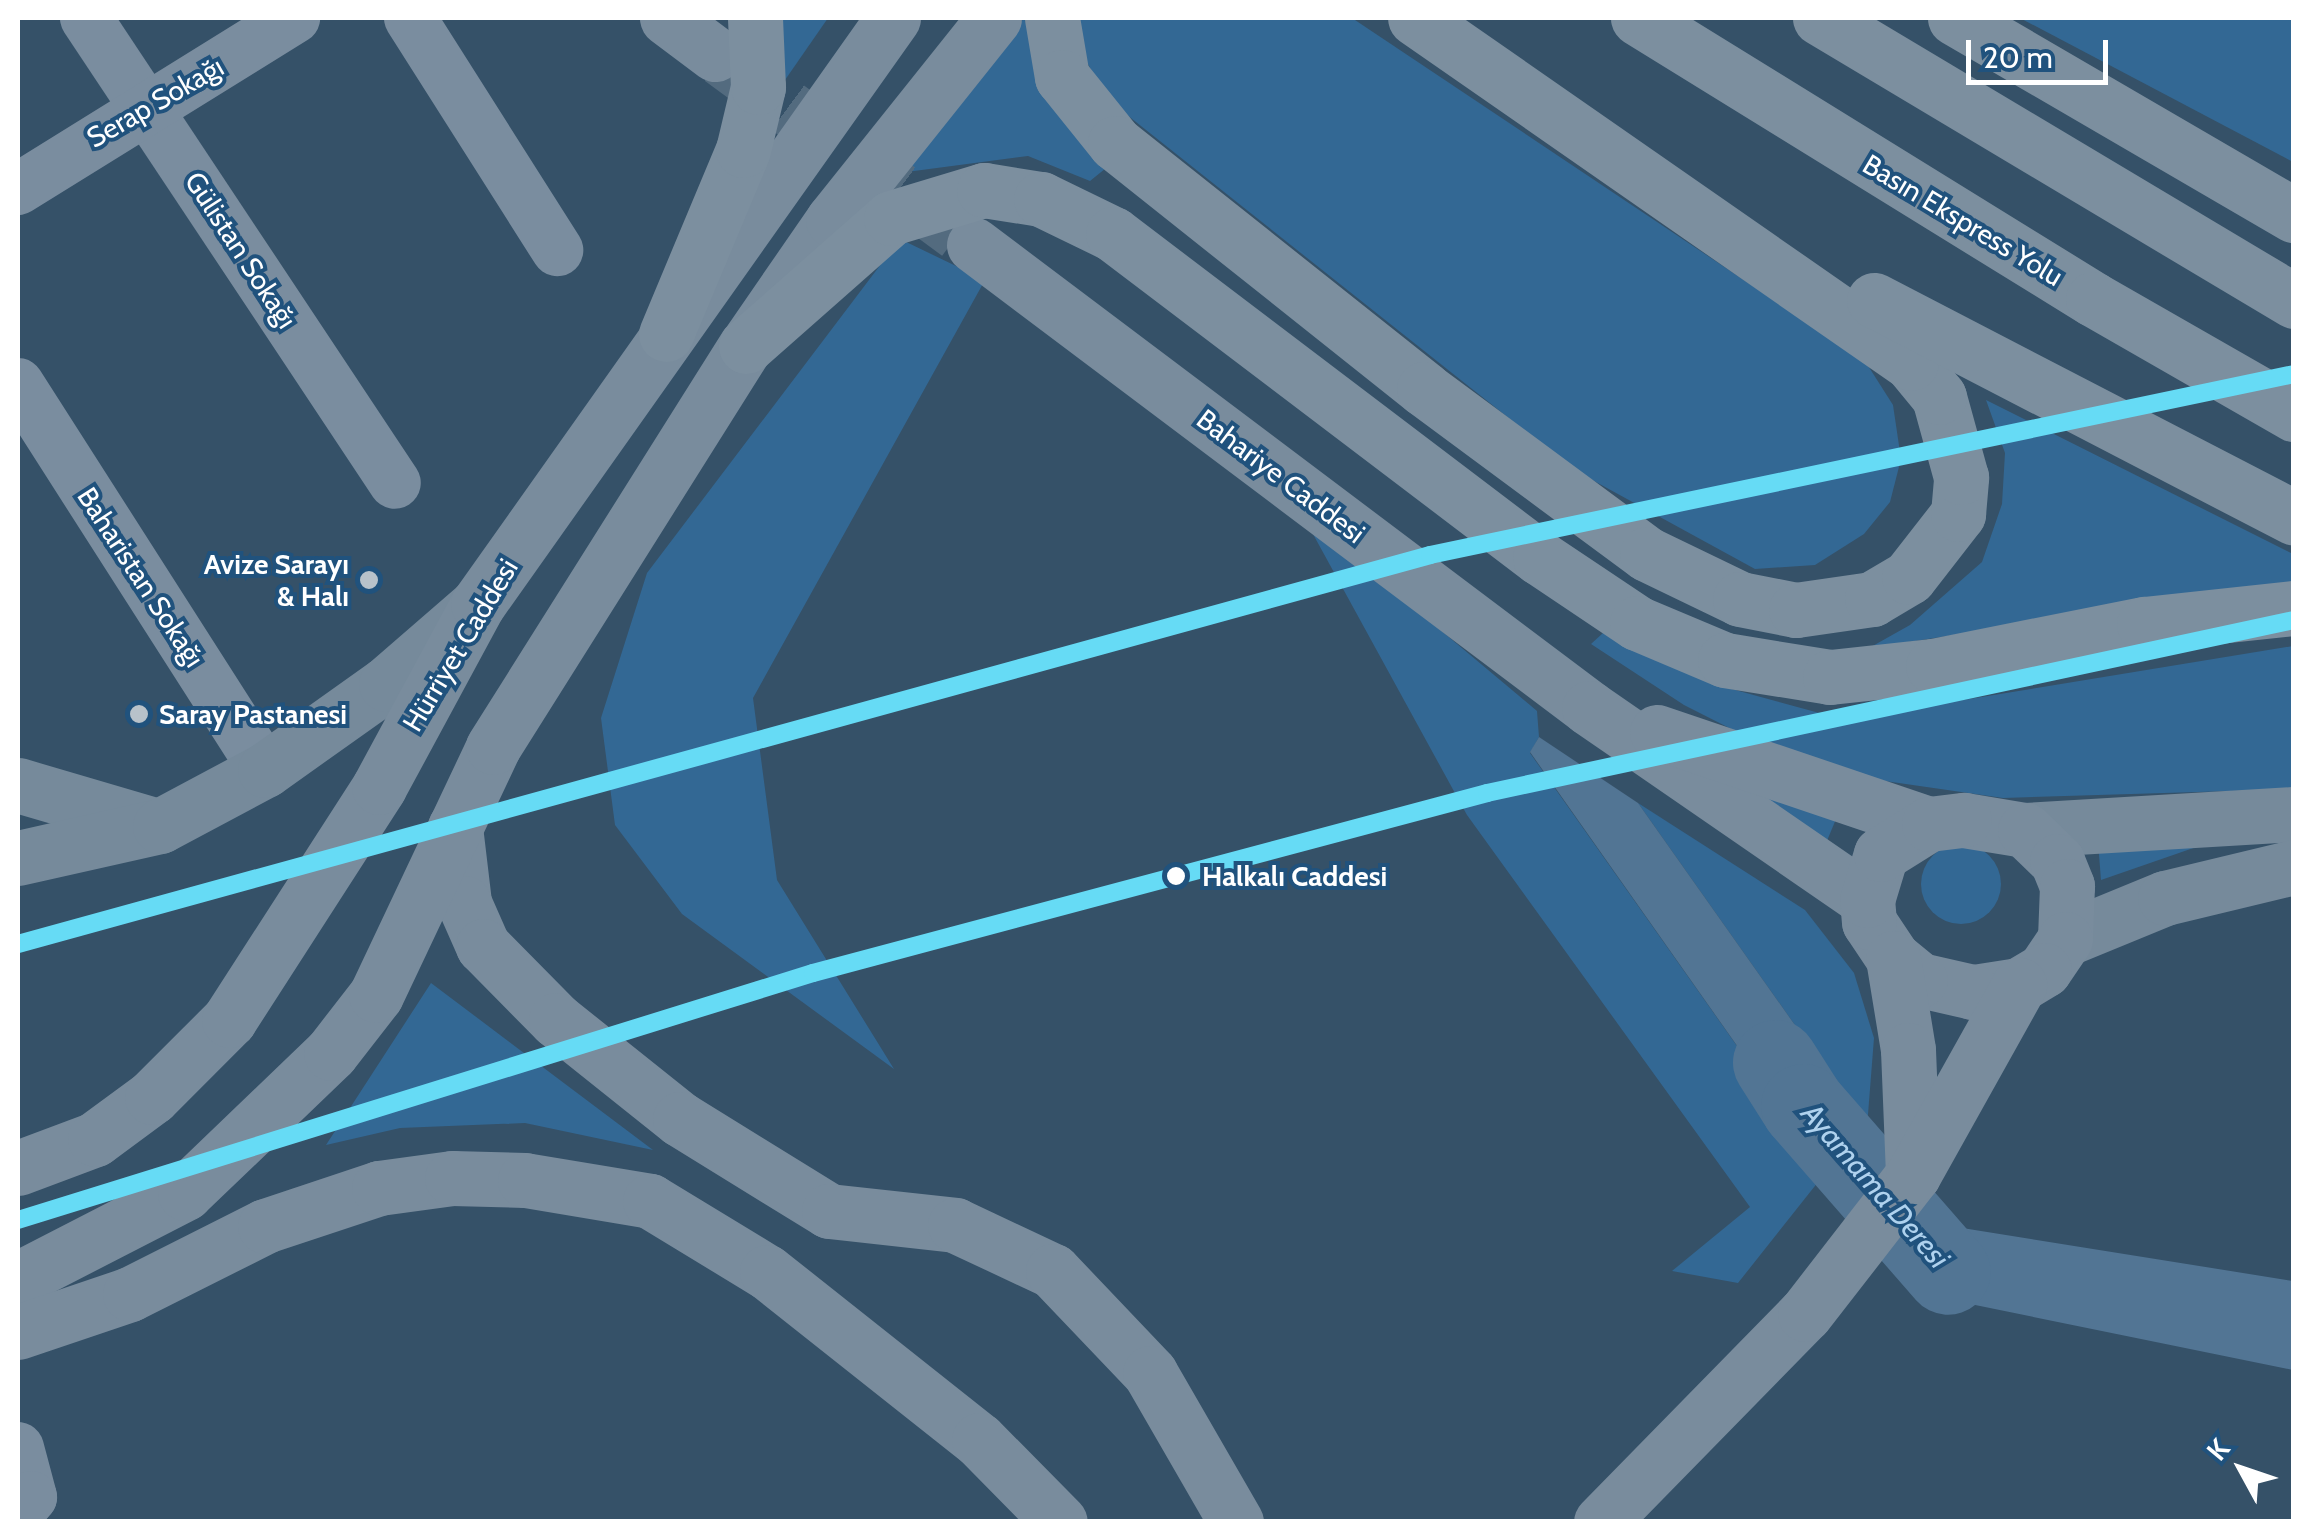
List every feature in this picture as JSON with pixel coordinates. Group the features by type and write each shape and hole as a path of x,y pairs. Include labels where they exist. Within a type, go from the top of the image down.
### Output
{"highway":[{"path":"666,334 742,150 758,87 755,18"},
{"path":"1052,18 1062,77 1083,112 1114,143 1424,389 1647,554 1740,600 1796,610 1872,599 1909,577 1958,514 1961,477 1939,397 1911,364 1708,227 1614,155 1415,18"},
{"name":"Basın Ekspress Yolu","path":"1638,18 2093,299 2294,414"},
{"path":"1820,18 2294,301"},
{"path":"1955,18 2294,214"},
{"path":"1614,155 1720,207 1940,338 2294,518"},
{"path":"746,346 891,218 984,190 1041,199 1112,234 1540,558 1637,623 1726,660 1830,677 1933,666 2144,624 2294,608"}],"main road":[{"path":"667,18 715,54"},
{"name":"Hürriyet Caddesi","path":"18,1168 94,1139 152,1097 228,1020 379,787 478,604 893,18"},
{"path":"18,1280 184,1193 271,1116 376,995 493,747 746,346 844,206 994,18"},
{"name":"Bahariye Caddesi","path":"974,245 1588,708 1867,900"},
{"path":"18,858 160,826 265,770 386,684 478,604"},
{"path":"1588,708 1929,824 2000,821 2024,830 2057,861 2068,886 2065,939 2044,970 2019,985 1973,992 1920,980 1893,958 1869,922 1867,900 1881,854 1929,824"},
{"path":"18,785 160,826"},
{"path":"2024,830 2294,814"},
{"path":"455,827 464,903 483,946 556,1020 680,1119 829,1211 955,1225 1053,1270 1150,1373 1236,1522"},
{"path":"2065,939 2165,898 2294,867"},
{"path":"1893,958 1908,1050 1912,1175"},
{"path":"1601,1522 1804,1314 1912,1175 2019,985"},
{"path":"18,1332 130,1294 264,1226 380,1188 452,1178 525,1180 650,1201 767,1272 978,1440 1060,1522"}],"street":[{"name":"Gülistan Sokağı","path":"86,18 395,483"},
{"name":"Serap Sokağı","path":"18,189 146,105 294,18"},
{"path":"410,18 558,250"},
{"name":"Baharistan Sokağı","path":"18,384 265,770"}],"shaded area":[{"path":"776,18 828,18 776,93"},
{"path":"1024,18 1053,92 1111,164 1090,181 1028,156 899,173"},
{"path":"1078,18 1352,18 1865,361 1893,405 1901,459 1890,502 1864,534 1815,565 1755,569 1574,470 1107,99 1077,44"},
{"path":"2020,18 2293,18 2293,162"},
{"path":"900,239 985,280 753,698 777,880 894,1069 682,914 615,825 601,718 647,573"},
{"path":"1986,400 2293,554 2293,583 1869,648 1910,625 1982,562 2002,504 2005,453"},
{"path":"1302,514 1537,711 1539,737 1530,753 1826,1172 1738,1283 1672,1271 1750,1207 1467,815"},
{"path":"1603,633 1717,685 1823,714 1963,700 2293,646 2293,789 2003,798 1871,779 1757,742 1684,705 1591,644"},
{"name":"Ayamama Deresi","path":"1539,737 1638,803 1867,1127 1826,1172 1530,752"},
{"path":"1738,781 1841,807 1824,848"},
{"path":"1638,803 1805,910 1854,973 1874,1038 1867,1127"},
{"path":"2097,829 2228,836 2101,880"},
{"path":"1961,844 1976,847 1989,856 1998,869 1998,899 1989,912 1976,921 1961,924 1946,921 1933,912 1924,899 1921,884 1924,869 1933,856 1946,847"},
{"path":"431,983 653,1150 525,1123 400,1128 326,1145"},
{"name":"Ayamama Deresi","path":"1930,1194 1956,1227 2293,1281 2293,1370 1936,1297 1887,1248"}],"waterway":[{"name":"Ayamama Deresi","path":"1775,1062 1803,1106 1948,1272"}],"tunnel":[{"path":"721,58 958,233"}],"transit line":[{"path":"18,944 1430,555 2294,374"},
{"path":"18,1220 813,973 1487,793 2294,620"}],"place":[{"name":"Avize Sarayı & Halı","path":"369,580"},
{"name":"Saray Pastanesi","path":"139,714"},
{"name":"Halkalı Caddesi","path":"1176,876"}]}
